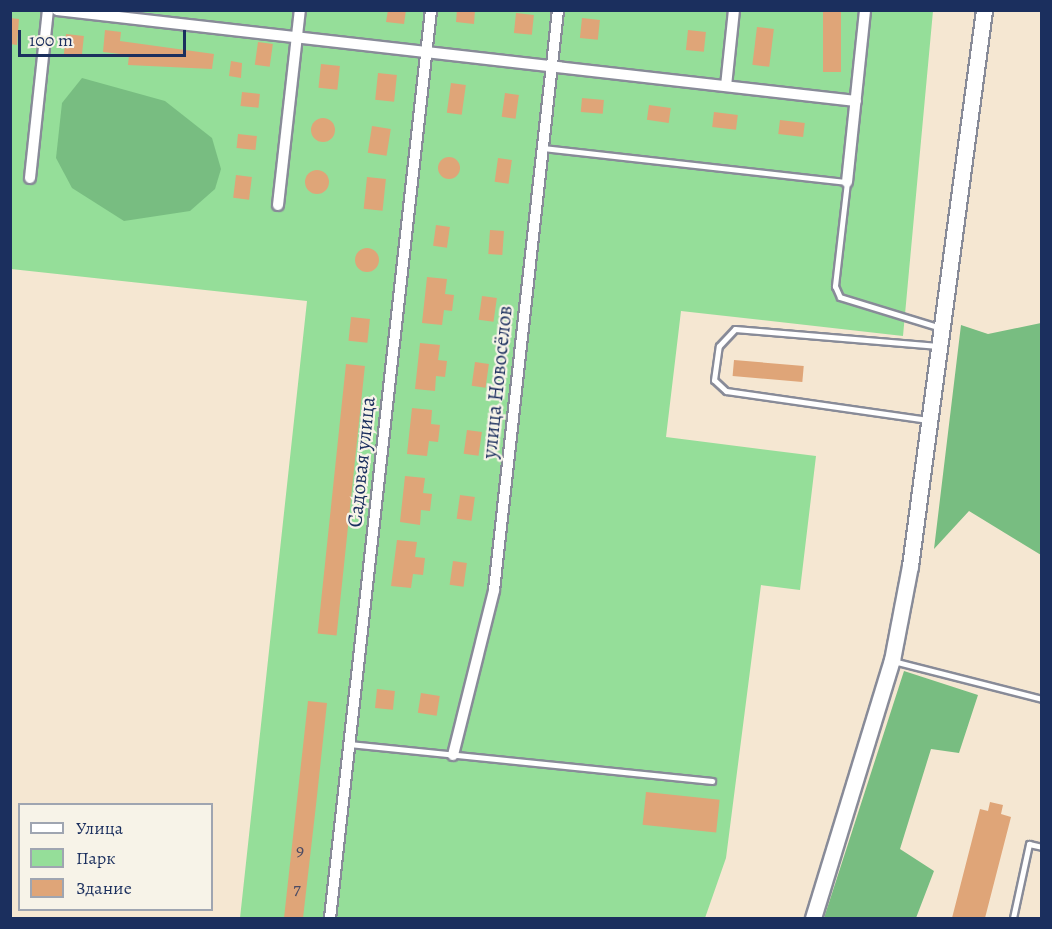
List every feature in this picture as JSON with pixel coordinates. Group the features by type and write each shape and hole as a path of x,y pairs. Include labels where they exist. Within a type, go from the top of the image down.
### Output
{"main road":[{"path":"813,918 892,660 931,420 984,10"}],"street":[{"path":"30,178 48,10"},
{"path":"57,10 856,101"},
{"path":"278,205 300,10"},
{"name":"Садовая улица","path":"330,918 431,10"},
{"name":"улица Новосёлов","path":"453,754 494,590 558,10"},
{"path":"726,86 734,10"},
{"path":"847,182 866,10"}],"lane":[{"path":"543,148 847,182 835,286 840,297 942,328"},
{"path":"931,420 726,392 714,380 719,346 735,329 940,346"},
{"path":"892,660 1041,699"},
{"path":"350,744 712,781"},
{"path":"1013,918 1029,844 1041,847"}],"green space":[{"path":"11,11 933,11 903,336 681,311 666,437 816,456 800,590 761,585 726,858 705,918 240,918 307,301 11,269"},
{"path":"82,78 165,101 212,138 221,169 215,189 190,211 124,221 72,188 56,158 62,103"},
{"path":"1041,323 1041,555 969,511 934,549 961,325 988,334"},
{"path":"904,671 978,695 959,753 931,749 900,849 934,871 916,918 824,918"}],"building":[{"path":"388,10 406,10 404,24 386,22"},
{"path":"457,10 475,10 474,24 456,22"},
{"path":"823,10 841,10 841,72 823,72"},
{"path":"516,13 534,15 532,35 514,33"},
{"path":"10,18 19,19 17,45 10,44"},
{"path":"582,18 600,20 598,40 580,38"},
{"path":"757,27 774,29 769,67 752,65"},
{"path":"105,30 121,32 120,41 214,54 212,69 128,65 129,55 103,52"},
{"path":"688,30 706,32 704,52 686,50"},
{"path":"66,34 84,36 82,56 64,54"},
{"path":"258,42 273,44 270,67 255,65"},
{"path":"231,61 242,63 241,78 229,76"},
{"path":"321,64 340,66 337,90 318,88"},
{"path":"378,73 397,75 394,102 375,100"},
{"path":"451,83 466,85 462,115 447,113"},
{"path":"242,92 260,94 258,108 241,106"},
{"path":"505,93 519,95 516,119 502,117"},
{"path":"582,98 604,100 603,114 581,112"},
{"path":"649,105 671,108 669,123 647,120"},
{"path":"714,112 738,115 736,130 712,127"},
{"path":"323,118 332,121 335,130 332,139 323,142 314,139 311,130 314,121"},
{"path":"780,120 805,123 803,137 778,134"},
{"path":"372,126 391,129 387,156 368,153"},
{"path":"238,134 257,136 255,150 237,148"},
{"path":"449,157 457,160 460,168 457,176 449,179 441,176 438,168 441,160"},
{"path":"498,158 512,160 509,184 495,182"},
{"path":"317,170 326,173 329,182 326,191 317,194 308,191 305,182 308,173"},
{"path":"236,175 252,177 249,200 233,198"},
{"path":"367,177 386,179 383,211 364,209"},
{"path":"436,225 450,227 447,248 433,246"},
{"path":"490,230 504,231 502,255 488,254"},
{"path":"367,248 376,251 379,260 376,269 367,272 358,269 355,260 358,251"},
{"path":"427,277 447,279 445,294 454,295 452,311 444,310 442,325 422,323"},
{"path":"482,296 497,298 494,322 479,320"},
{"path":"351,317 370,319 367,343 348,341"},
{"path":"420,343 440,345 438,360 447,361 445,377 436,376 435,391 415,389"},
{"path":"734,360 804,366 802,382 733,376"},
{"path":"475,362 489,364 486,388 472,386"},
{"path":"346,364 365,366 337,636 318,634"},
{"path":"412,408 432,410 431,424 440,425 438,442 429,441 427,456 407,454"},
{"path":"467,430 482,432 479,456 464,454"},
{"path":"405,476 425,478 423,493 432,494 430,511 421,510 420,525 400,522"},
{"path":"460,495 475,497 472,521 457,519"},
{"path":"397,540 417,542 415,557 425,558 423,575 413,574 411,588 391,586"},
{"path":"453,561 467,563 464,587 450,585"},
{"path":"377,689 395,691 393,710 375,708"},
{"path":"421,693 440,696 437,716 418,713"},
{"path":"308,701 327,703 316,805 303,918 284,918"},
{"path":"646,792 720,800 716,833 643,825"},
{"path":"990,802 1003,805 1001,814 1011,817 985,918 952,918 980,809 988,811"}]}
